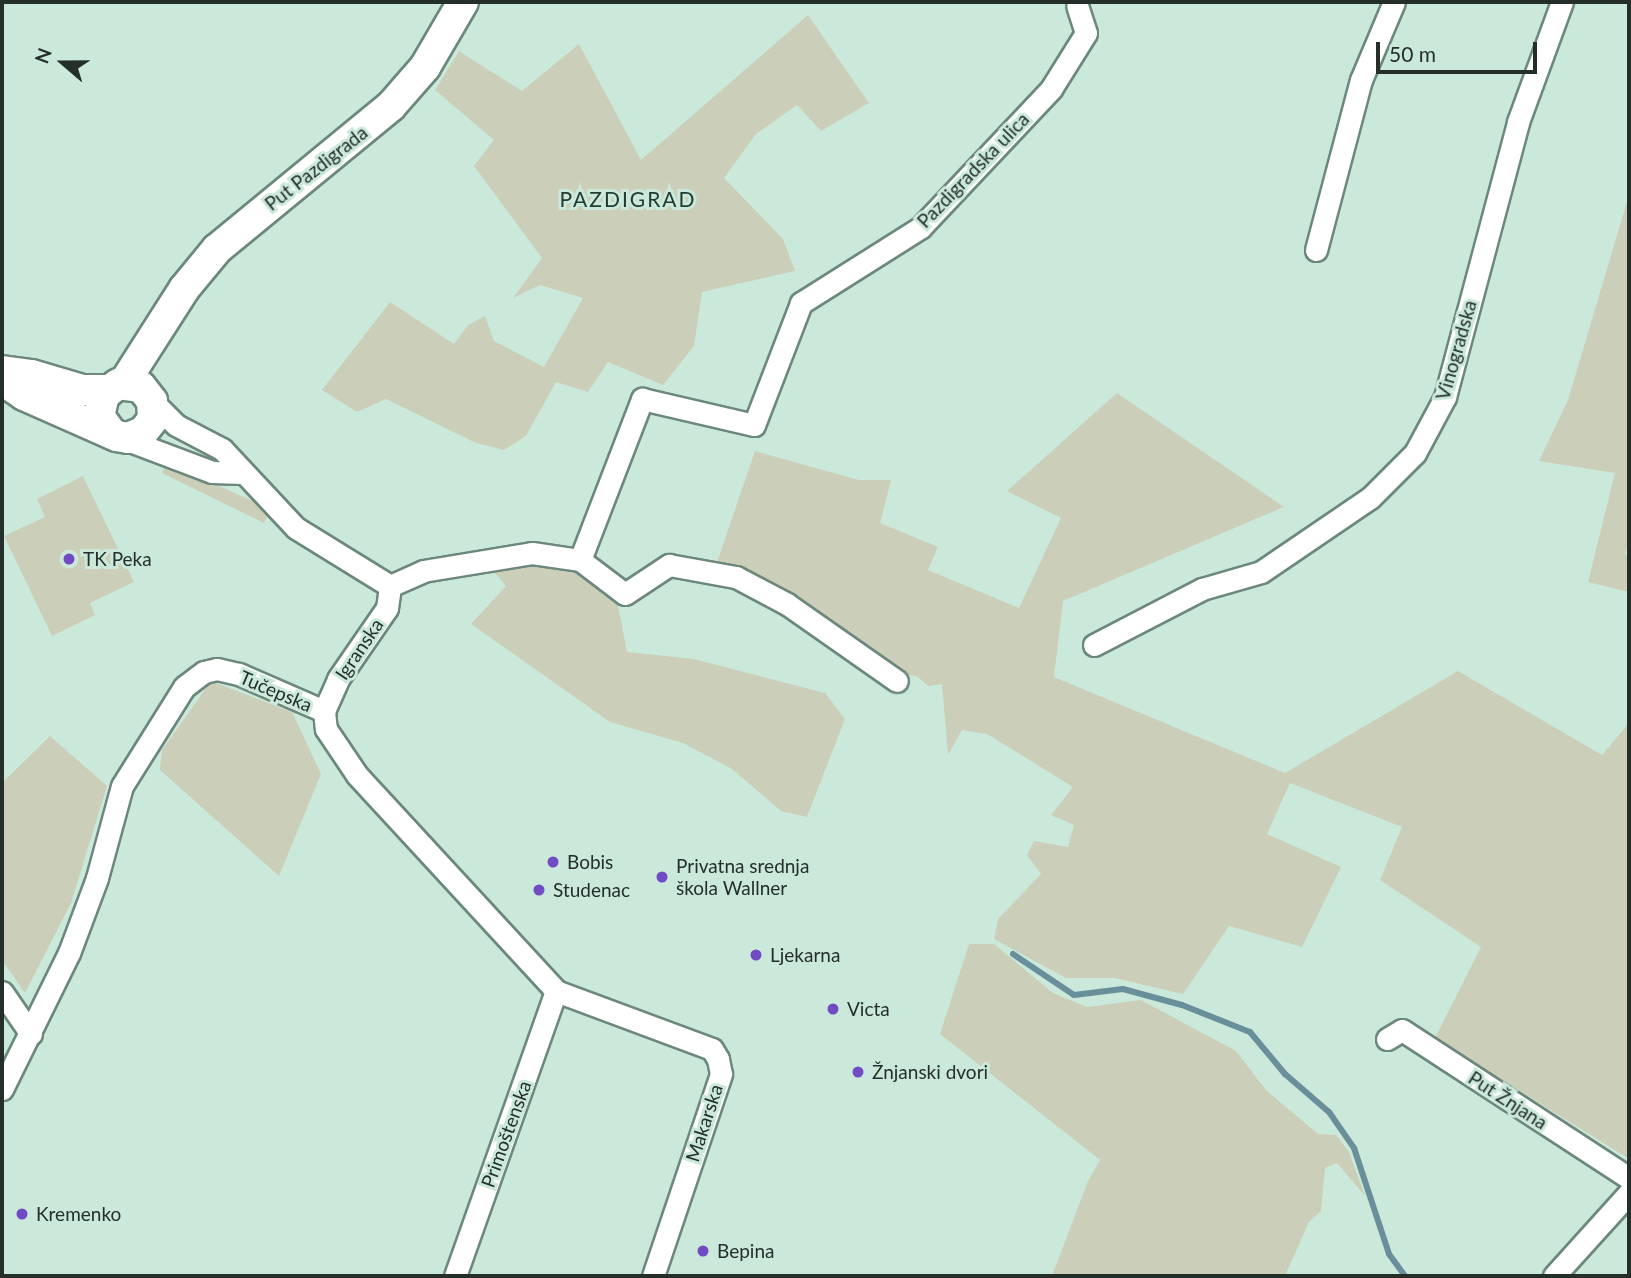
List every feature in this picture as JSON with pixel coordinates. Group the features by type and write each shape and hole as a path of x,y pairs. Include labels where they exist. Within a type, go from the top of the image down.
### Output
{"street":[{"path":"1316,250 1361,80 1394,2"},
{"name":"Vinogradska","path":"1094,645 1202,589 1261,572 1370,498 1415,453 1445,397 1518,122 1562,2"},
{"name":"Pazdigradska ulica","path":"580,560 642,399 754,425 801,303 921,227 1051,89 1086,33 1076,3"},
{"name":"Put Pazdigrada","path":"132,391 161,329 184,289 217,249 391,106 425,67 461,4"},
{"path":"2,371 32,374 82,390 132,391 176,425 222,449 242,473 253,479 296,528 390,586 423,571 532,553 580,560 625,594 669,565 736,577 787,604 897,681"},
{"path":"2,380 24,395 117,436 212,472 242,473"},
{"path":"117,436 99,411 132,391"},
{"path":"117,436 147,429 153,419 132,391"},
{"name":"Igranska","path":"324,711 338,679 387,608 390,586"},
{"name":"Tučepska","path":"2,1089 31,1034 97,878 122,786 184,687 204,673 217,669 239,674 324,711 326,729 357,775 556,991"},
{"name":"Primoštenska","path":"455,1276 556,991"},
{"name":"Makarska","path":"556,991 712,1049 718,1059 720,1074 653,1276"},
{"path":"2,992 31,1034"},
{"name":"Put Žnjana","path":"1387,1039 1402,1030 1629,1178"},
{"path":"1554,1276 1629,1193"}],"green space":[{"path":"808,15 869,103 821,131 797,105 756,134 724,178 783,239 795,271 702,292 694,346 663,385 608,362 588,392 556,382 526,436 504,450 476,443 386,399 357,412 322,390 390,302 454,344 468,325 485,316 494,341 544,367 583,298 540,285 513,298 542,258 474,166 494,140 435,90 459,51 522,91 579,44 641,160"},
{"path":"1629,195 1629,543 1625,554 1629,556 1629,592 1588,582 1615,473 1539,461 1568,400"},
{"path":"1117,393 1284,507 1063,601 1054,677 1285,773 1458,671 1602,755 1629,723 1629,1159 1435,1038 1481,947 1380,880 1402,827 1290,783 1267,834 1341,867 1302,947 1229,926 1183,994 1115,978 1066,978 994,939 998,919 1041,874 1027,855 1034,841 1068,847 1074,825 1051,815 1073,787 987,734 962,730 948,755 942,684 928,686 918,677 891,670 756,578 717,562 755,451 859,480 891,480 880,523 938,547 928,570 1019,608 1061,518 1007,491"},
{"path":"166,463 269,508 264,523 162,473"},
{"name":"TK Peka","path":"83,476 134,582 90,603 95,615 52,636 4,536 45,517 37,499"},
{"path":"531,561 564,566 604,591 618,605 627,652 694,659 825,693 845,719 807,817 781,811 732,769 683,743 610,722 471,624 506,586 492,569"},
{"path":"211,681 292,712 321,774 279,876 160,770 162,750"},
{"path":"50,736 107,786 71,903 25,993 2,960 2,783"},
{"path":"969,944 994,944 1053,993 1087,1007 1141,1000 1236,1051 1266,1090 1318,1134 1336,1135 1349,1152 1365,1196 1337,1163 1325,1168 1321,1211 1309,1222 1285,1276 1052,1276 1088,1181 1100,1160 940,1034"}],"waterway":[{"path":"1013,954 1074,995 1123,989 1182,1005 1250,1032 1285,1074 1329,1112 1354,1148 1389,1254 1405,1276"}],"place":[{"name":"TK Peka","path":"69,559"},
{"name":"Bobis","path":"553,862"},
{"name":"Privatna srednja škola Wallner","path":"662,877"},
{"name":"Studenac","path":"539,890"},
{"name":"Ljekarna","path":"756,955"},
{"name":"Victa","path":"833,1009"},
{"name":"Žnjanski dvori","path":"858,1072"},
{"name":"Kremenko","path":"22,1214"},
{"name":"Bepina","path":"703,1251"}],"district":[{"name":"PAZDIGRAD","path":"628,199"}]}
